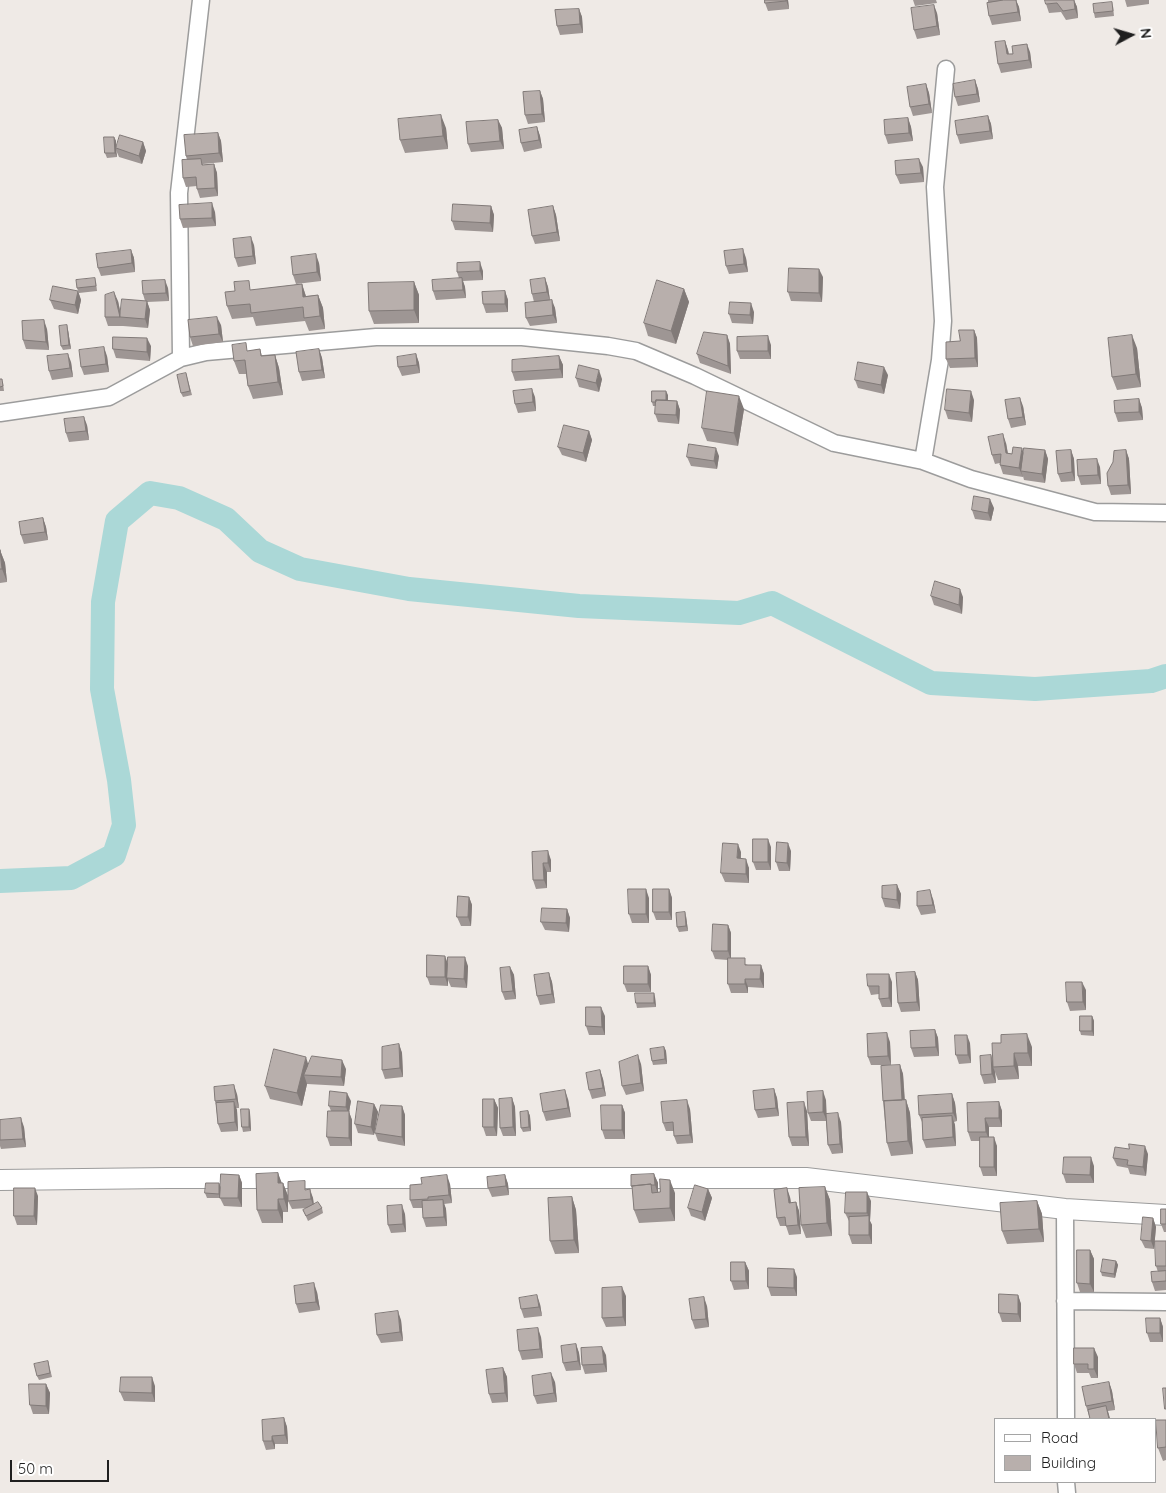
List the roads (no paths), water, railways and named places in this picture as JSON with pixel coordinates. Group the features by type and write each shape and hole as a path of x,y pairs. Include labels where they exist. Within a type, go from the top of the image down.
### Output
{"street":[{"path":"182,358 179,193 201,0"},
{"path":"922,461 940,360 943,321 936,187 946,70"},
{"path":"0,413 109,397 182,358 206,352 376,337 522,337 608,346 645,354 834,443 922,461 971,479 1095,512 1166,512"},
{"path":"0,1180 167,1178 806,1178 1066,1208 1166,1215"},
{"path":"1066,1208 1066,1418"},
{"path":"1065,1301 1166,1302"}],"waterway":[{"path":"0,881 71,878 114,855 124,825 119,780 102,689 103,602 117,521 150,493 179,498 226,519 260,551 300,569 409,589 579,606 739,613 772,603 931,683 1035,689 1151,681 1166,676"}]}
